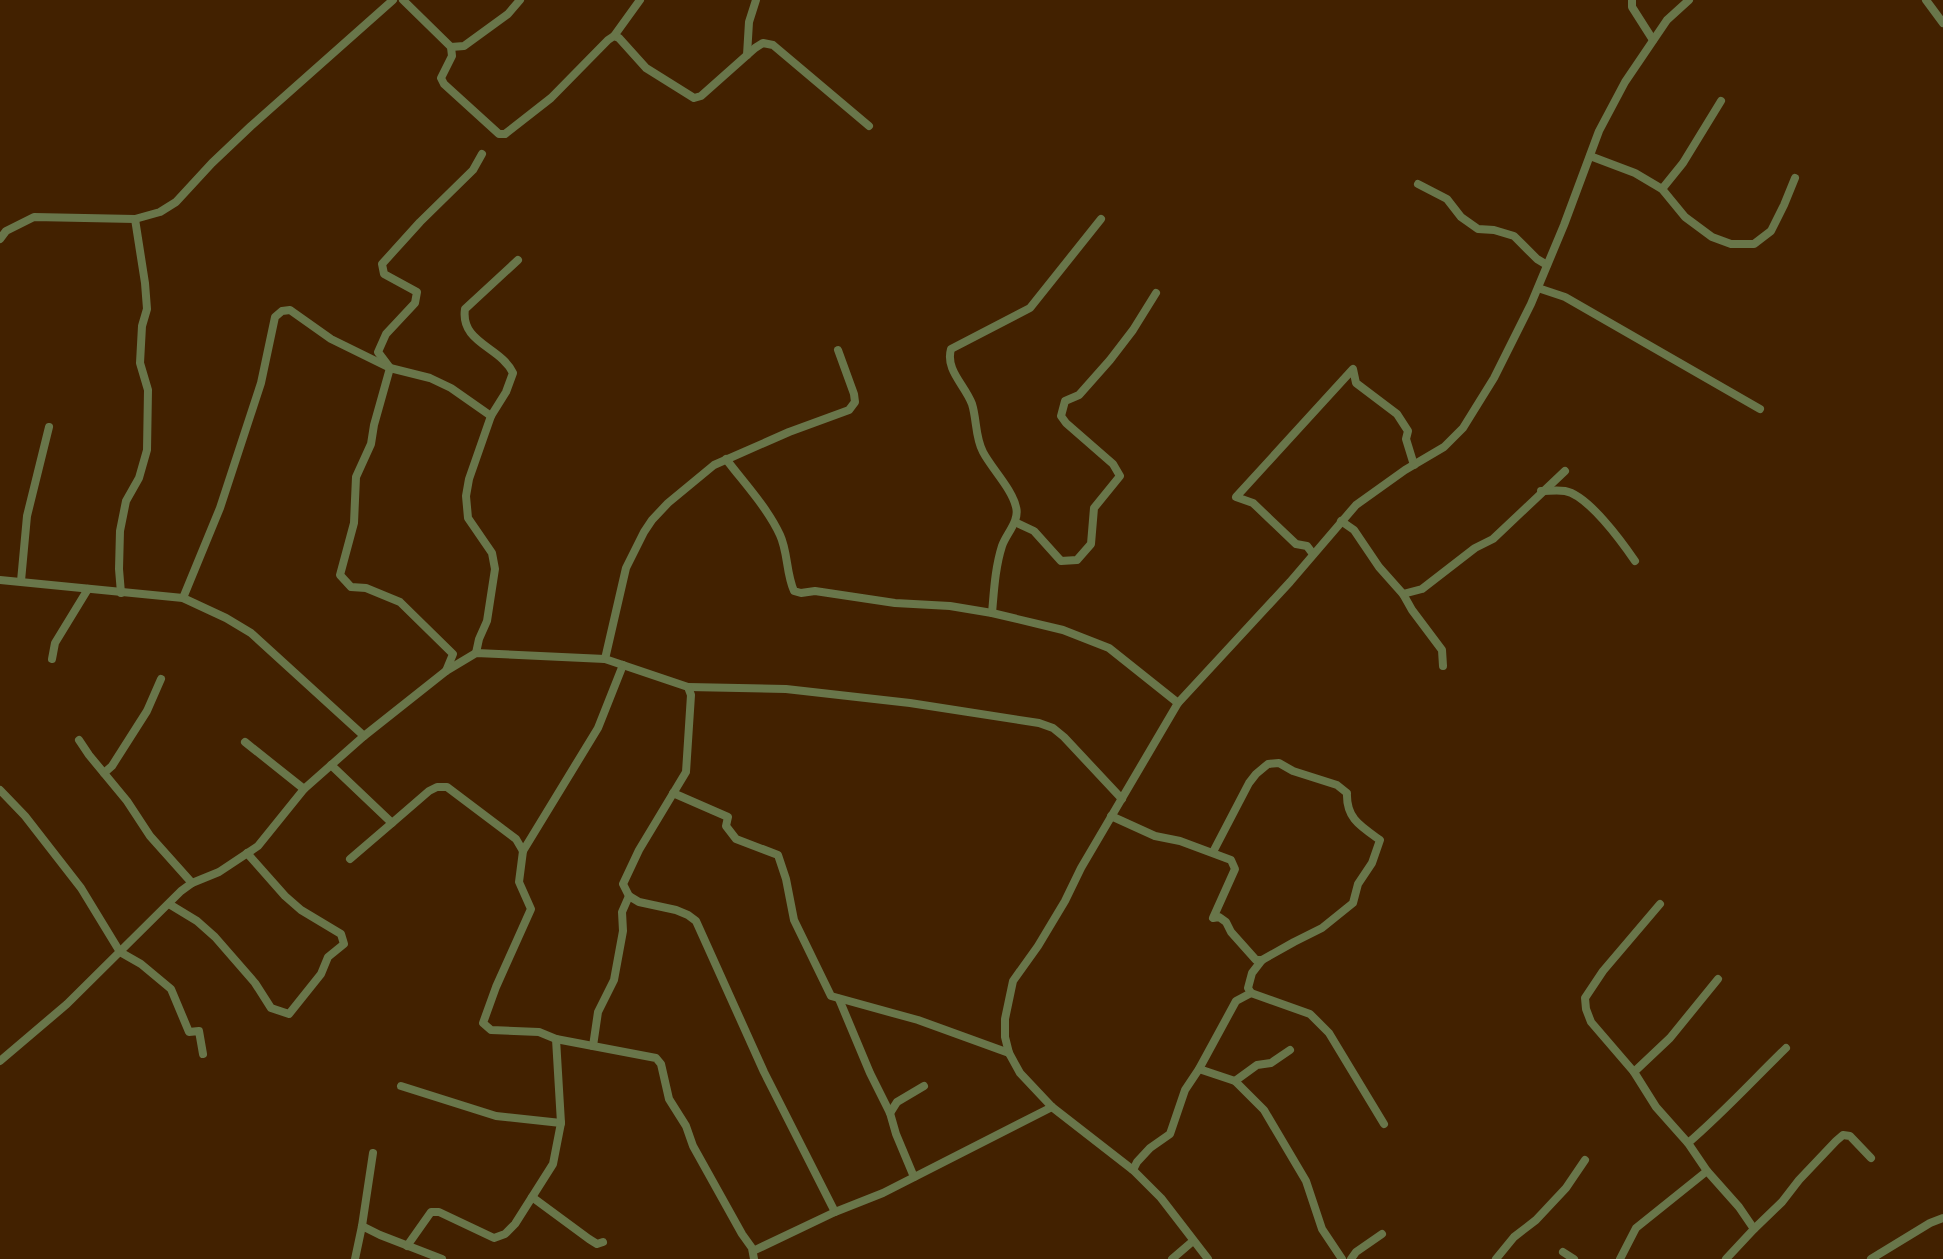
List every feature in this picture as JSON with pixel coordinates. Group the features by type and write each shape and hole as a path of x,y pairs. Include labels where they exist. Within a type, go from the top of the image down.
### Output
{"street":[{"path":"0,239 6,231 34,217 135,219 160,212 176,202 225,150 393,0"},
{"path":"403,0 451,47 452,56 441,78 444,84 499,134 505,134 551,98 614,36 640,0"},
{"path":"451,47 464,46 508,14 520,0"},
{"path":"746,55 749,22 756,0"},
{"path":"1632,0 1632,7 1654,40"},
{"path":"1208,1259 1161,1198 1133,1170 1052,1107 1020,1073 1009,1053 1005,1037 1005,1018 1012,981 1038,946 1066,901 1080,868 1178,703 1290,582 1356,506 1414,465 1444,447 1463,428 1494,378 1538,288 1599,131 1625,82 1667,20 1689,0"},
{"path":"1926,0 1943,22"},
{"path":"614,36 619,38 646,68 694,98 701,96 746,55 763,43 773,45 869,126"},
{"path":"1662,189 1683,163 1721,101"},
{"path":"390,368 378,352 386,334 416,303 417,292 384,274 382,264 420,222 473,170 482,154"},
{"path":"1590,156 1635,173 1662,189 1685,217 1712,237 1731,244 1754,244 1771,230 1795,178"},
{"path":"1418,184 1447,200 1461,217 1478,229 1494,230 1514,236 1537,259 1548,264"},
{"path":"122,593 119,569 120,531 126,501 139,478 147,450 148,390 140,363 142,326 147,309 135,219"},
{"path":"992,613 996,572 1003,544 1015,522 1017,508 1000,477 982,451 975,429 972,406 966,390 950,366 949,357 951,349 1030,308 1101,219"},
{"path":"476,653 479,639 487,621 494,569 492,553 468,518 465,505 469,479 492,416 506,392 513,373 508,364 468,331 464,319 465,310 518,260"},
{"path":"1538,288 1564,297 1760,409"},
{"path":"1015,522 1034,531 1062,562 1077,560 1091,544 1094,508 1120,476 1113,464 1095,451 1066,423 1062,416 1065,401 1079,395 1110,360 1133,330 1156,293"},
{"path":"183,598 220,508 261,383 275,317 282,311 290,310 331,339 390,368 430,378 451,388 492,416"},
{"path":"605,659 626,568 652,520 668,503 714,465 789,432 849,410 855,402 854,394 838,350"},
{"path":"390,368 380,400 371,444 356,477 354,523 340,575 351,587 366,588 400,602 453,654 446,671"},
{"path":"1313,554 1307,546 1296,544 1272,519 1253,503 1236,497 1353,368 1356,383 1397,414 1408,431 1406,439 1414,465"},
{"path":"22,581 27,516 49,428"},
{"path":"726,459 770,517 781,537 789,580 794,591 801,593 815,591 895,603 950,606 992,613 1063,630 1109,648 1178,703"},
{"path":"1403,594 1422,589 1475,548 1493,539 1541,491 1565,471"},
{"path":"1541,491 1566,491 1584,502 1619,537 1635,561"},
{"path":"1342,521 1354,530 1379,567 1403,594 1412,610 1442,650 1443,666"},
{"path":"0,580 183,598 226,618 251,633 364,736"},
{"path":"52,659 56,643 88,589"},
{"path":"0,1061 67,1004 192,883 219,872 258,846 304,789 331,765 364,736 446,671 476,653 605,659 688,687 786,689 910,703 1039,723 1053,728 1064,737 1122,799"},
{"path":"623,665 598,728 523,851 519,882 531,909 496,987 483,1022 491,1030 539,1032 556,1039 656,1058 661,1064 669,1099 686,1126 693,1146 753,1255 835,1212 883,1193 1052,1107"},
{"path":"104,773 112,766 147,711 161,680"},
{"path":"688,687 691,695 686,772 629,868 623,884 629,896 639,902 676,910 696,921 764,1072 835,1212"},
{"path":"79,740 89,756 127,801 150,836 192,883"},
{"path":"245,742 304,789"},
{"path":"1213,852 1249,783 1268,764 1279,763 1293,771 1337,785 1347,793 1346,806 1351,816 1380,840 1372,862 1358,884 1353,903 1322,928 1262,960 1252,973 1248,988 1251,992 1310,1014 1329,1033 1384,1124"},
{"path":"331,765 392,824"},
{"path":"350,859 429,791 437,787 448,787 516,838 523,851"},
{"path":"0,790 25,816 81,888 120,952 141,964 171,989 189,1032 199,1030 203,1054"},
{"path":"673,793 728,817 726,826 736,839 778,855 786,879 794,920 830,996 918,1020 1009,1053"},
{"path":"1111,816 1155,836 1180,841 1231,860 1235,869 1213,918 1219,917 1226,922 1231,932 1256,960 1262,960"},
{"path":"169,904 197,921 215,937 255,983 271,1008 289,1014 322,974 328,957 344,944 341,934 301,910 285,896 247,853"},
{"path":"593,1046 598,1012 614,980 623,931 622,912 629,896"},
{"path":"1660,904 1603,971 1585,998 1586,1009 1591,1022 1634,1072 1656,1107 1688,1143 1707,1172 1739,1207 1754,1229"},
{"path":"1634,1072 1670,1038 1718,979"},
{"path":"1133,1170 1137,1162 1150,1148 1170,1134 1185,1090 1199,1069 1236,1001 1251,992"},
{"path":"839,999 870,1073 890,1113 896,1134 914,1177"},
{"path":"407,1246 431,1212 439,1212 494,1238 505,1234 515,1224 553,1164 561,1123 556,1039"},
{"path":"1688,1143 1716,1119 1738,1094 1786,1048"},
{"path":"1235,1081 1256,1065 1271,1063 1290,1050"},
{"path":"1199,1069 1235,1081 1264,1110 1306,1181 1322,1229 1342,1259"},
{"path":"401,1086 496,1116 561,1123"},
{"path":"890,1113 897,1102 924,1086"},
{"path":"1726,1259 1782,1202 1799,1180 1836,1141 1844,1135 1850,1136 1871,1158"},
{"path":"355,1259 373,1153"},
{"path":"1496,1259 1514,1237 1536,1220 1566,1188 1585,1160"},
{"path":"1620,1259 1636,1228 1707,1172"},
{"path":"532,1197 589,1240 597,1244 603,1242"},
{"path":"1871,1259 1930,1223 1943,1218"},
{"path":"362,1226 380,1236 442,1259"},
{"path":"1351,1259 1356,1252 1382,1234"},
{"path":"1172,1259 1193,1241"},
{"path":"1563,1252 1574,1259"},
{"path":"1733,1253 1740,1259"}]}
